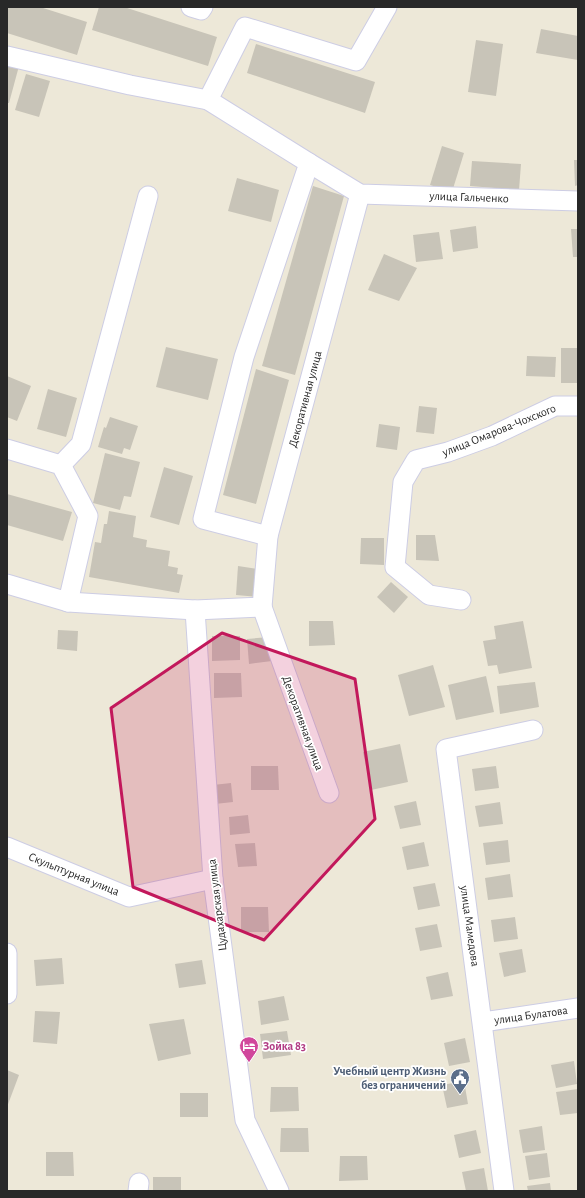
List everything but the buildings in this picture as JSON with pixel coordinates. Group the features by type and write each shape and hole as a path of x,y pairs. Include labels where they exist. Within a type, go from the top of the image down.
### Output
{"street":[{"path":"191,7 201,10 203,7"},
{"path":"208,100 244,27 356,61 387,7"},
{"path":"7,56 130,85 208,100 360,194"},
{"path":"268,536 203,519 244,357 309,163"},
{"name":"улица Гальченко","path":"360,194 578,201"},
{"name":"Декоративная улица","path":"329,793 262,607 268,536 360,194"},
{"path":"61,465 81,444 148,196"},
{"name":"улица Омарова-Чохского","path":"461,600 429,595 394,568 403,482 416,460 448,452 492,436 555,406 578,406"},
{"path":"7,448 61,465 88,516 68,602"},
{"path":"7,584 68,602 195,610 262,607"},
{"name":"Цудахарская улица","path":"195,610 213,879 245,1120 279,1191"},
{"name":"улица Мамедова","path":"504,1191 446,749 533,730"},
{"name":"Скульптурная улица","path":"7,847 130,897 213,879"},
{"path":"7,953 7,994"},
{"name":"улица Булатова","path":"483,1022 578,1008"}],"highlighted area":[{"path":"222,633 355,679 375,819 264,940 133,887 111,708"}],"place":[{"name":"Зойка 83","path":"249,1063"},
{"name":"Учебный центр Жизнь без ограничений","path":"460,1095"}]}
